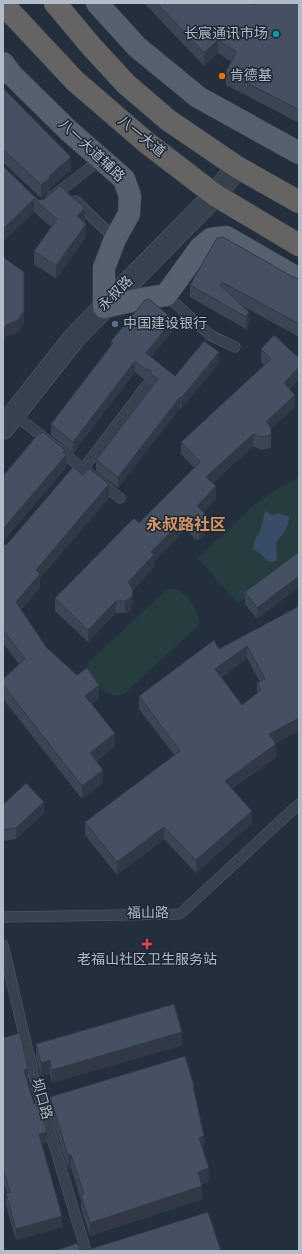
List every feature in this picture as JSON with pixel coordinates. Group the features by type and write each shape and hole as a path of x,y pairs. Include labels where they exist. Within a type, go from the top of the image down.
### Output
{"highway":[{"path":"56,3 91,46 126,84 168,120 237,167 299,202"},
{"name":"八一大道","path":"3,4 75,82 147,143 215,194 299,246"}],"main road":[{"path":"97,3 137,47 198,97 299,153"},
{"name":"八一大道辅路","path":"3,63 11,74 69,131 124,179 130,196 129,214 115,239 104,268 104,307"},
{"path":"104,307 166,295 200,248 211,239 226,237 299,279"}],"street":[{"name":"永叔路","path":"9,421 75,337 215,194 237,167"}],"lane":[{"path":"46,203 101,159"},
{"path":"63,189 115,239"},
{"path":"166,295 210,335 235,347"},
{"path":"78,468 146,386"},
{"path":"9,421 120,498"},
{"name":"福山路","path":"3,917 180,914 299,804"},
{"name":"坝口路","path":"3,945 36,1085 86,1251"}],"green space":[{"path":"299,477 299,555 238,604 198,558 252,507 278,488"},
{"path":"169,589 181,592 190,600 197,612 200,624 126,692 119,696 112,695 101,689 91,677 87,666 90,661 165,591"}],"water":[{"path":"265,511 272,515 278,513 289,517 287,528 276,542 277,560 273,562 267,561 261,554 253,549 255,539 260,531"}],"building":[{"path":"157,3 252,3 254,5 255,3 299,3 299,110 226,72 236,52 218,40 204,53"},
{"path":"3,88 71,157 41,185 5,151 3,151"},
{"path":"3,166 38,200 44,199 60,186 85,208 77,216 86,224 56,266 34,251 57,219 34,199 4,228 3,227"},
{"path":"223,237 299,279 299,324 222,282 220,285 249,312 246,317 190,285 217,238"},
{"path":"3,257 24,272 24,311 18,320 6,325 3,331"},
{"path":"149,299 173,319 146,353 175,376 204,341 219,352 181,398 180,397 118,477 96,460 158,379 152,375 150,370 145,369 135,361 73,442 51,424 113,343 111,341 145,300"},
{"path":"274,335 299,358 299,367 284,383 295,395 267,421 271,429 271,435 261,437 253,434 206,477 216,486 197,506 205,514 206,518 203,525 199,527 195,526 185,517 151,552 154,555 128,582 133,590 129,599 125,601 116,601 88,630 55,598 134,518 139,523 200,462 181,442 271,359 261,349"},
{"path":"43,432 65,450 63,452 66,455 3,529 3,476 39,433 41,434"},
{"path":"73,467 83,475 88,468 109,484 36,570 40,574 16,602 46,647 77,675 87,668 99,685 85,696 115,733 90,753 103,770 82,786 3,685 3,679 25,659 3,630 3,545 8,543"},
{"path":"299,552 299,576 257,608 245,592"},
{"path":"299,606 299,718 269,734 276,744 225,781 252,811 196,860 164,827 117,862 85,822 180,751 139,696 214,640 219,649","holes":["247,646 265,679 257,683 261,690 242,705 215,669"]},
{"path":"26,783 44,802 16,828 3,830 3,805"},
{"path":"174,1004 182,1032 52,1070 50,1060 41,1063 36,1044"},
{"path":"20,1033 28,1069 24,1070 34,1104 38,1102 47,1132 39,1134 62,1216 16,1229 6,1193 10,1192 3,1169 3,1038"},
{"path":"185,1056 194,1086 204,1136 199,1138 209,1168 198,1172 202,1186 90,1223 81,1195 84,1194 71,1155 68,1155 50,1097"},
{"path":"208,1212 221,1251 84,1251"},
{"path":"78,1243 80,1251 54,1251"}],"place":[{"name":"长宸通讯市场","path":"276,34"},
{"name":"肯德基","path":"222,76"},
{"name":"中国建设银行","path":"115,324"},
{"name":"老福山社区卫生服务站","path":"147,944"}],"district":[{"name":"永叔路社区","path":"186,526"}]}
